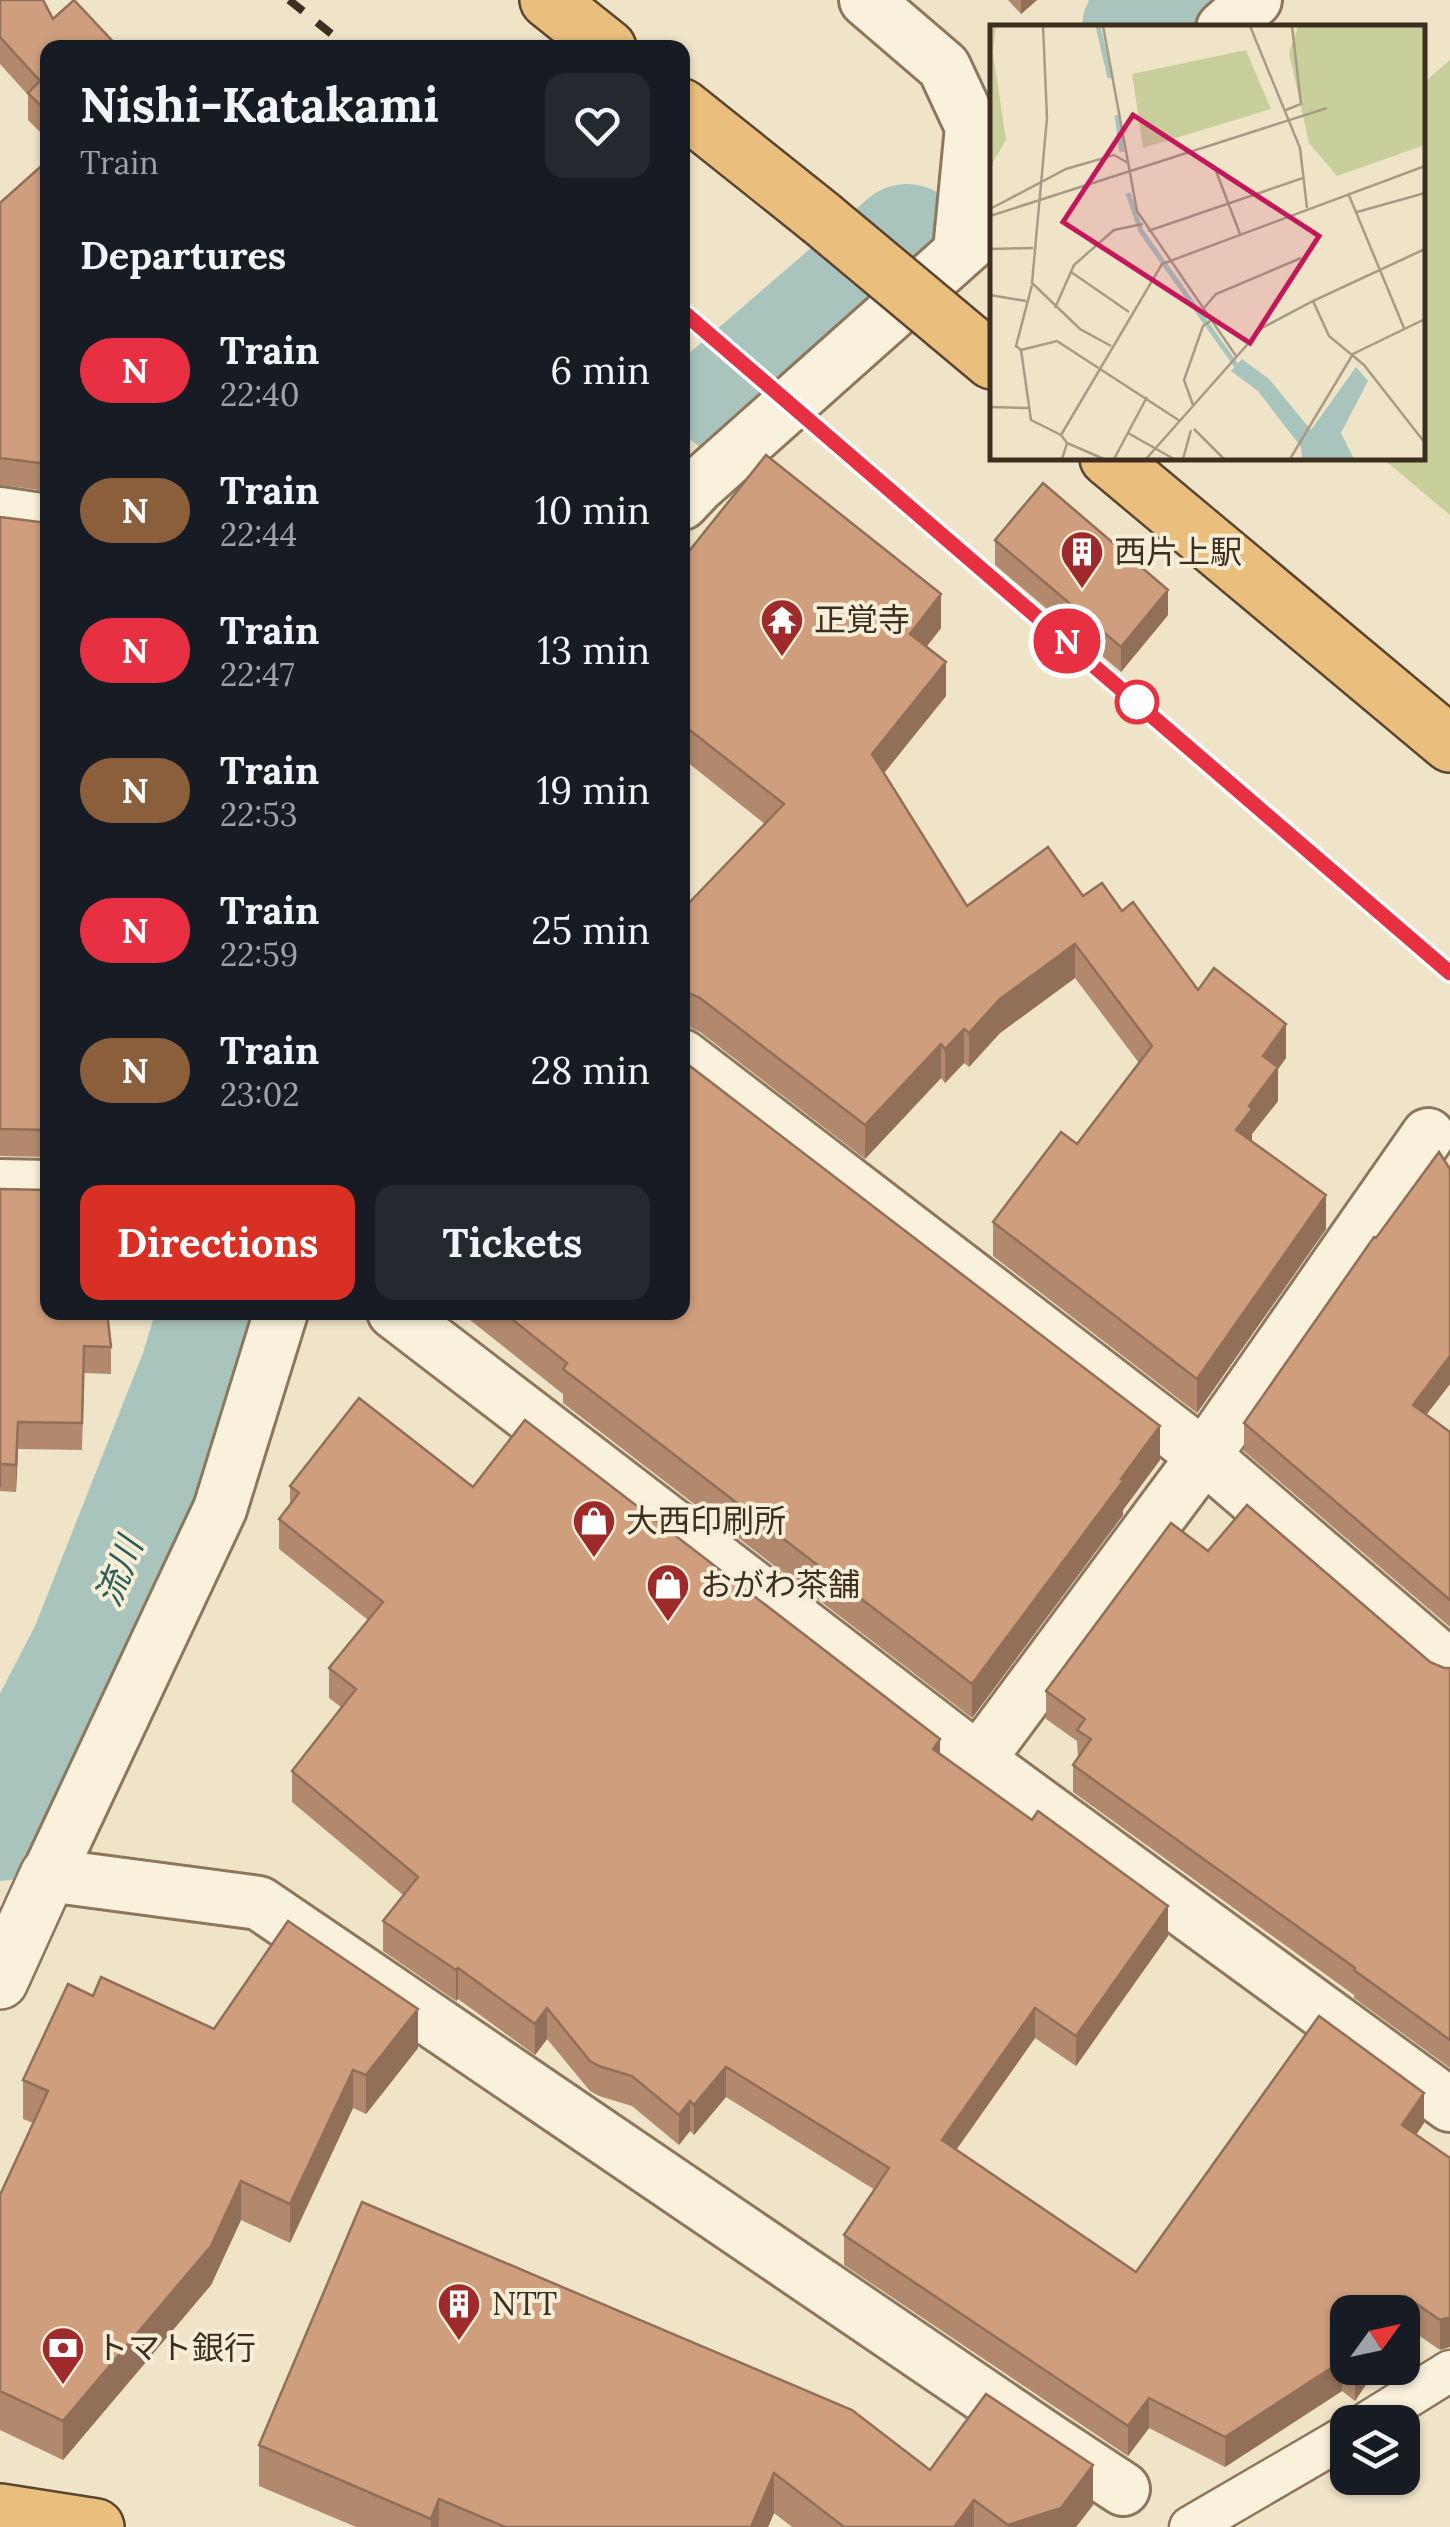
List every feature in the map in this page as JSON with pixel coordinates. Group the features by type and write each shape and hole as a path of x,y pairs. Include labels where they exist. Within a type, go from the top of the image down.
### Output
{"highway":[{"path":"548,0 598,40"},
{"path":"690,113 990,359"},
{"path":"1110,460 1450,744"},
{"path":"0,2512 96,2527"}],"street":[{"path":"690,495 976,238 972,127 944,67 866,0"},
{"path":"1226,25 1255,0"},
{"path":"0,514 40,520"},
{"path":"690,1062 1204,1456 1450,1666"},
{"path":"978,1760 1204,1456 1428,1134"},
{"path":"0,1186 40,1187"},
{"path":"0,1981 220,1510 279,1320"},
{"path":"404,1320 978,1760 1450,2105"},
{"path":"48,1875 259,1904 1123,2489"},
{"path":"1395,2405 1450,2371"},
{"path":"1190,2527 1330,2445"}],"green space":[{"path":"1450,60 1450,515 1384,460 1425,460 1425,81"}],"building":[{"path":"0,0 43,0 53,19 74,0 112,40 40,40 40,81 0,37"},
{"path":"40,81 40,105 28,93"},
{"path":"40,167 40,463 0,458 0,203"},
{"path":"766,455 941,594 910,634 946,662 872,754 967,906 1048,847 1083,896 1102,883 1122,911 1133,902 1198,990 1214,968 1286,1024 1263,1056 1278,1067 1236,1130 1326,1195 1197,1379 993,1222 1061,1132 1077,1144 1152,1046 1075,944 1000,999 969,1033 964,1029 945,1049 941,1044 865,1125 690,993 690,902 784,804 690,730 690,550"},
{"name":"西片上駅","path":"1043,483 1168,590 1121,647 995,540"},
{"path":"0,517 40,522 40,1130 0,1129"},
{"path":"690,1066 1160,1426 972,1684 563,1369 567,1363 513,1320 690,1320"},
{"path":"1439,1152 1450,1169 1450,1356 1413,1405 1450,1432 1450,1600 1244,1423 1374,1237"},
{"path":"0,1189 40,1190 40,1320 108,1320 111,1347 84,1346 82,1423 18,1422 16,1465 0,1464"},
{"path":"359,1398 473,1487 525,1420 940,1739 933,1749 1032,1820 1038,1811 1168,1906 1076,2036 1035,2008 942,2140 1136,2272 1319,2016 1424,2093 1402,2125 1450,2158 1450,2317 1440,2320 1420,2306 1420,2295 1330,2295 1330,2369 1225,2437 1149,2398 1128,2426 844,2235 889,2168 726,2067 694,2105 690,2101 679,2115 632,2076 590,2061 547,2008 535,2024 458,1968 383,1921 418,1877 292,1771 356,1689 329,1668 383,1602 279,1519 299,1493 290,1486"},
{"path":"1247,1505 1430,1662 1450,1668 1450,2040 1073,1765 1091,1739 1077,1730 1085,1719 1046,1691 1171,1523 1208,1551"},
{"path":"288,1921 418,2009 366,2075 353,2070 290,2204 241,2181 211,2246 63,2421 0,2391 0,2195 48,2091 23,2080 68,1984 93,1996 101,1977 214,2029"},
{"name":"NTT","path":"362,2202 852,2410 930,2470 986,2394 1093,2465 1061,2508 1008,2525 974,2500 954,2527 844,2527 774,2473 751,2527 505,2527 439,2499 431,2519 259,2445"}],"waterway":[{"name":"流川","path":"1144,25 1172,0"},
{"path":"730,396 907,243"},
{"name":"流川","path":"0,1822 89,1650 199,1372 215,1320"}],"railway":[{"path":"289,0 339,40"},
{"path":"690,318 1450,973"}],"train":[{"name":"N","path":"690,318 1450,973"}],"place":[{"name":"西片上駅","path":"1082,590"},
{"name":"正覚寺","path":"782,658"},
{"name":"大西印刷所","path":"594,1559"},
{"name":"おがわ茶舗","path":"668,1623"},
{"name":"NTT","path":"459,2342"},
{"name":"トマト銀行","path":"63,2386"}]}
